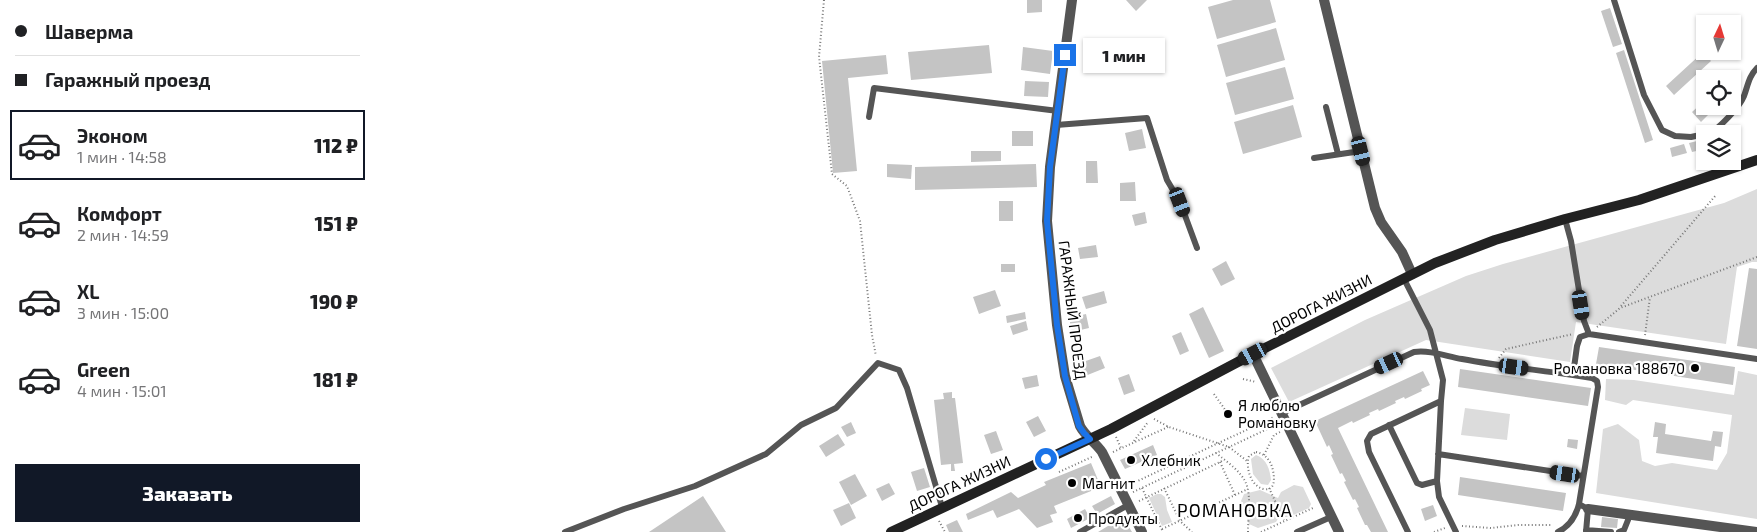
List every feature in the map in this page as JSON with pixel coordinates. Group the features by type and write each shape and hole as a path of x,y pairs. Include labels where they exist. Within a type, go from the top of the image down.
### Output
{"main road":[{"name":"ДОРОГА ЖИЗНИ","path":"891,532 1111,429 1253,354 1435,263 1495,240 1639,200 1757,160"}],"street":[{"name":"ГАРАЖНЫЙ ПРОЕЗД","path":"1072,0 1050,167 1047,221 1057,325 1065,376 1075,413 1084,433 1102,452 1143,532"},
{"path":"1324,0 1375,208 1381,222 1402,252 1408,276"},
{"path":"1253,354 1339,532"},
{"path":"1584,507 1739,531 1757,532"}],"lane":[{"path":"1614,0 1644,94 1662,130 1675,136 1696,136"},
{"path":"1718,125 1743,98 1750,74 1757,68"},
{"path":"869,117 874,88 1058,111"},
{"path":"1326,106 1338,154"},
{"path":"1056,125 1147,118 1167,180 1180,202 1197,248"},
{"path":"1314,158 1361,151"},
{"path":"1565,219 1571,241 1584,321 1589,334"},
{"path":"1408,276 1430,330 1443,380 1437,481 1439,497 1456,532"},
{"path":"1573,375 1580,337 1589,334 1757,359"},
{"path":"1285,421 1413,352 1436,352 1461,359 1592,378 1597,381 1598,387 1583,476 1586,531 1611,532"},
{"path":"565,532 624,509 695,486 766,454 801,425 837,408 878,363 899,370 907,388 942,507"},
{"path":"1408,532 1369,452 1367,441 1371,434 1441,401"},
{"path":"1389,425 1417,483 1422,485 1437,481"},
{"path":"1438,454 1583,476"},
{"path":"1080,532 1125,499"},
{"path":"1563,530 1584,507"},
{"path":"1619,532 1624,530 1630,515"},
{"path":"1297,532 1331,516"}],"path":[{"path":"824,0 819,57 832,174 847,186 860,221 872,335 878,363"},
{"path":"1495,364 1506,349 1577,333 1589,334 1619,308 1716,195"},
{"path":"1619,308 1757,257"},
{"path":"1643,342 1651,296"},
{"path":"1214,394 1226,411"},
{"path":"1155,419 1169,427 1229,447 1247,461"},
{"path":"1125,499 1218,443 1285,421"},
{"path":"1125,499 1142,488 1285,421"},
{"path":"1264,455 1274,435 1285,421"},
{"path":"1133,443 1148,422"},
{"path":"1111,453 1169,427"},
{"path":"1115,436 1121,448"},
{"path":"1256,452 1264,455 1271,465 1274,474 1273,486 1264,489 1255,483 1250,476 1247,461 1249,456 1256,452"},
{"path":"1217,453 1240,474 1248,489 1248,532"},
{"path":"1059,472 1093,456"},
{"path":"1125,499 1147,497 1224,460"},
{"path":"1220,462 1235,495"},
{"path":"1142,488 1163,531 1248,489"},
{"path":"1164,488 1180,521 1191,532"},
{"path":"1269,488 1284,521"},
{"path":"1261,532 1320,505"},
{"path":"1434,532 1453,525 1491,528 1518,525 1563,530"}],"shaded area":[{"path":"1757,189 1757,262 1737,267 1726,344 1576,322 1570,362 1426,340 1289,402 1271,368 1365,320 1466,276 1724,203"},
{"path":"1738,371 1757,375 1757,519 1596,493 1603,429 1618,424 1639,440 1642,461 1655,466 1672,463 1717,470 1727,453 1732,415 1633,400 1626,405 1605,400 1606,379 1634,380 1734,395"},
{"path":"1465,408 1510,414 1507,440 1461,435"},
{"path":"1256,455 1263,459 1269,469 1271,480 1268,485 1261,484 1253,474 1251,459"},
{"path":"1294,485 1303,487 1311,504 1309,508 1289,517 1279,517 1276,522 1258,528 1249,524 1241,501 1244,494 1260,490 1278,498 1281,492"},
{"path":"1157,494 1165,497 1167,510 1172,522 1162,526 1149,498"}],"building":[{"path":"1027,0 1042,0 1042,12 1027,13"},
{"path":"1126,0 1147,0 1136,11"},
{"path":"1233,0 1270,0 1276,22 1217,39 1208,7"},
{"path":"1610,8 1622,44 1613,47 1601,11"},
{"path":"1276,28 1285,60 1226,77 1217,45"},
{"path":"989,45 992,73 911,80 908,52"},
{"path":"1023,47 1053,51 1050,74 1021,70"},
{"path":"1624,50 1653,140 1645,143 1616,53"},
{"path":"886,55 888,74 848,78 857,171 833,173 822,61"},
{"path":"1090,57 1105,58 1104,73 1089,72"},
{"path":"1696,58 1696,60 1711,61 1701,70 1696,70 1696,75 1674,95 1666,86"},
{"path":"1285,67 1294,99 1235,115 1226,83"},
{"path":"1025,81 1049,82 1048,97 1024,96"},
{"path":"1293,105 1302,137 1243,154 1234,122"},
{"path":"1696,108 1696,115 1708,115 1701,122 1692,112"},
{"path":"1142,129 1146,148 1129,151 1125,133"},
{"path":"1012,131 1033,131 1033,146 1012,146"},
{"path":"1696,141 1696,151 1692,152 1689,143"},
{"path":"1684,144 1687,153 1672,157 1670,148"},
{"path":"971,151 1001,151 1001,161 971,162"},
{"path":"1086,161 1097,161 1098,183 1086,183"},
{"path":"887,164 912,165 911,179 887,177"},
{"path":"1036,164 1037,187 915,190 915,167"},
{"path":"1135,182 1136,201 1120,201 1120,183"},
{"path":"999,201 1013,201 1013,221 999,221"},
{"path":"1145,212 1147,223 1135,226 1132,215"},
{"path":"1096,245 1098,257 1080,259 1078,248"},
{"path":"1226,261 1235,279 1221,286 1212,269"},
{"path":"1001,264 1015,264 1015,272 1001,272"},
{"path":"1749,268 1757,269 1757,349 1737,346"},
{"path":"995,290 1001,306 979,314 973,297"},
{"path":"1104,291 1107,303 1086,309 1082,297"},
{"path":"1203,307 1224,351 1209,358 1189,314"},
{"path":"1025,312 1026,319 1007,323 1006,316"},
{"path":"1086,314 1089,328 1072,332 1069,318"},
{"path":"1026,321 1028,330 1013,335 1010,326"},
{"path":"1181,332 1189,351 1180,355 1172,336"},
{"path":"1599,347 1735,367 1733,385 1596,364"},
{"path":"1100,356 1105,368 1085,376 1080,363"},
{"path":"1460,369 1591,388 1588,406 1458,387"},
{"path":"1423,371 1430,385 1421,389 1422,391 1405,399 1404,397 1379,411 1378,409 1369,413 1370,415 1338,428 1388,532 1371,532 1367,525 1365,525 1357,508 1359,507 1355,499 1353,500 1344,482 1346,481 1342,473 1340,474 1331,455 1333,454 1329,445 1327,447 1315,421"},
{"path":"1129,374 1135,391 1124,395 1118,378"},
{"path":"1037,375 1039,386 1025,389 1022,378"},
{"path":"952,392 952,398 955,398 963,463 954,464 955,471 951,471 951,464 941,465 934,400 944,399 943,393"},
{"path":"1038,416 1046,431 1034,437 1026,422"},
{"path":"851,422 856,433 847,437 841,427"},
{"path":"1655,422 1666,424 1665,434 1711,441 1713,431 1723,432 1721,447 1715,446 1713,461 1656,453 1658,437 1653,437"},
{"path":"996,431 1003,450 991,454 984,435"},
{"path":"838,434 845,445 826,457 819,446"},
{"path":"1568,439 1578,440 1577,449 1567,447"},
{"path":"1153,445 1157,455 1125,469 1120,460"},
{"path":"1091,463 1101,487 1054,506 1057,513 1050,515 1053,522 1037,528 1019,509 997,518 993,510 968,520 966,514 1011,492 1018,498 1046,485 1044,482"},
{"path":"924,468 930,487 917,491 911,472"},
{"path":"855,474 867,496 851,505 839,482"},
{"path":"1460,477 1566,493 1563,511 1458,495"},
{"path":"889,483 895,494 882,501 876,489"},
{"path":"703,496 726,532 649,532"},
{"path":"1111,496 1115,504 1097,514 1092,506"},
{"path":"849,503 856,518 841,526 833,510"},
{"path":"1433,505 1437,516 1425,521 1421,509"},
{"name":"Продукты","path":"1085,509 1090,518 1071,528 1067,519"},
{"path":"1123,517 1132,532 1098,532"},
{"path":"1602,517 1618,519 1617,528 1601,527"},
{"path":"957,520 963,532 949,532 946,525"}],"place":[{"name":"Романовка 188670","path":"1695,368"},
{"name":"Я люблю Романовку","path":"1228,414"},
{"name":"Хлебник","path":"1131,460"},
{"name":"Магнит","path":"1072,483"},
{"name":"Продукты","path":"1078,518"}],"district":[{"name":"РОМАНОВКА","path":"1235,510"}],"route":[{"path":"1046,459 1090,439 1079,426 1065,376 1057,325 1047,221 1050,167 1065,55"}]}
